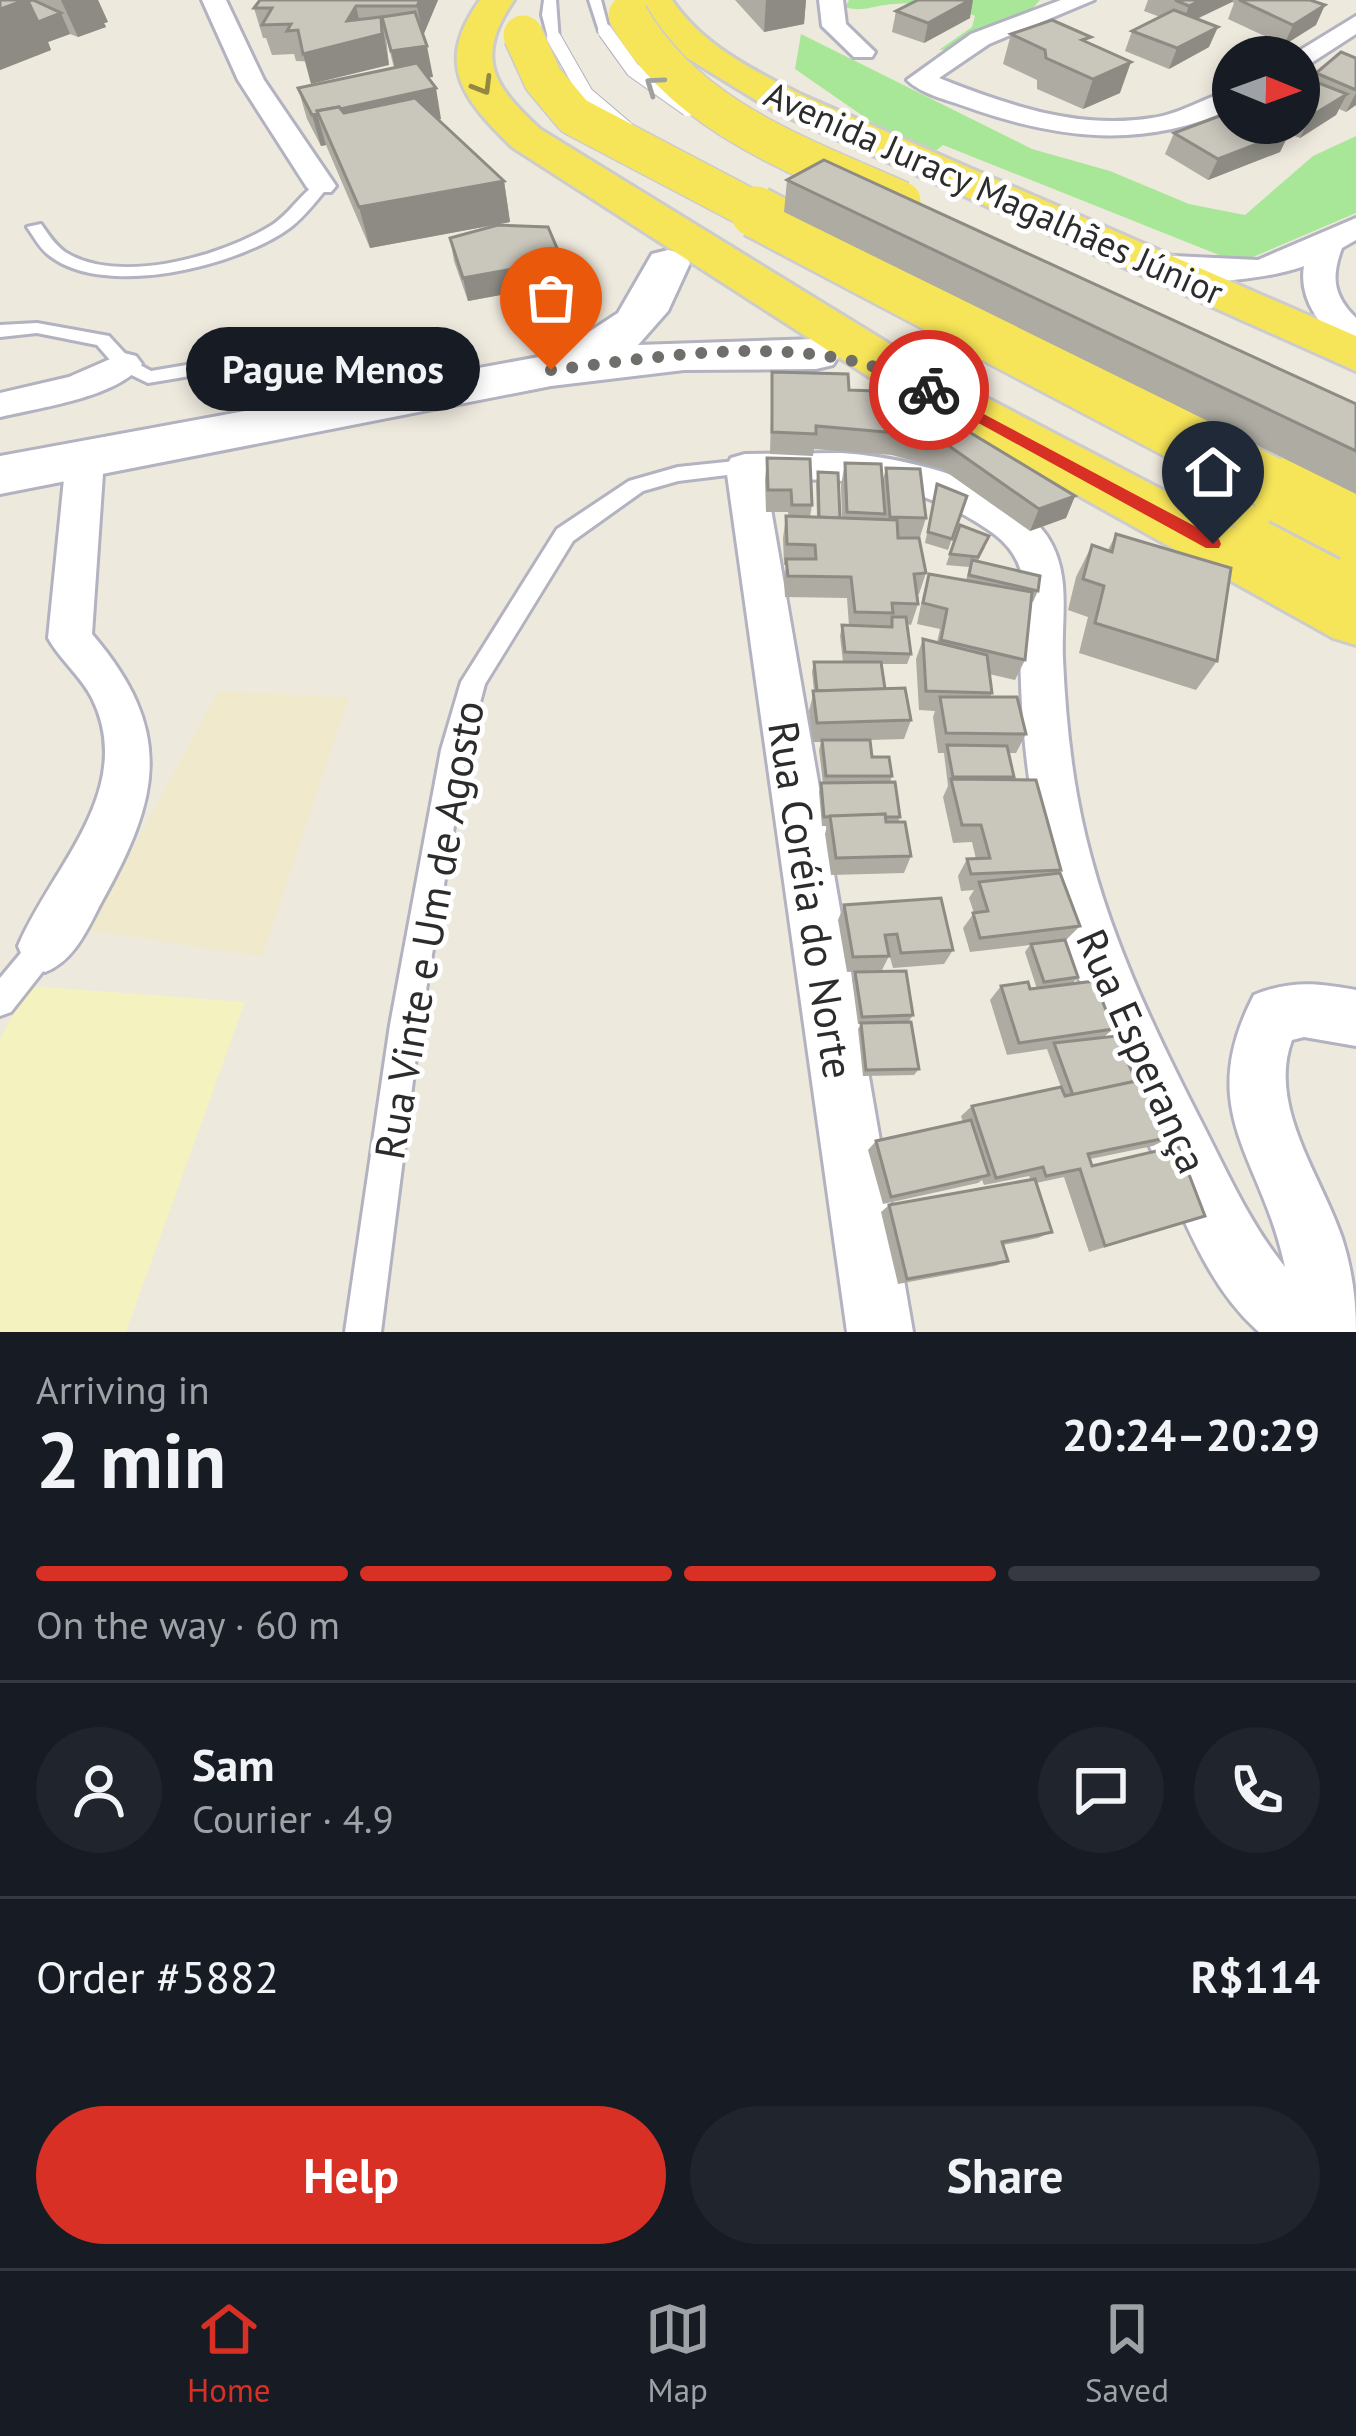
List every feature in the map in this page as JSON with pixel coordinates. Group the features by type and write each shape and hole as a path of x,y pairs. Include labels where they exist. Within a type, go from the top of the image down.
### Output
{"main road":[{"name":"Avenida Juracy Magalhães Júnior","path":"622,9 668,20 704,55 822,119 1152,265 1336,386"},
{"name":"Avenida Juracy Magalhães Júnior","path":"622,9 655,62 722,114 930,225"},
{"path":"906,376 816,354 745,315 668,263 507,120 480,87 472,67 471,45 478,24 532,14 543,79 574,116 1356,528"},
{"path":"611,189 774,244 813,248 913,207 916,184 895,164 822,119"},
{"path":"550,154 906,376 1343,598"},
{"path":"1336,386 1226,440 1235,498 1343,598"}],"street":[{"path":"215,0 250,80 321,186"},
{"path":"831,0 833,26 862,52"},
{"path":"1082,0 980,39 920,80 1027,120 1096,130 1157,129 1212,109"},
{"path":"1320,46 1356,23"},
{"path":"1152,265 1216,273 1271,270 1341,236"},
{"path":"1341,236 1316,273 1318,291 1328,310 1356,336"},
{"path":"551,370 616,341 632,327 659,292 668,263"},
{"path":"0,476 551,370 685,355 816,354"},
{"path":"0,405 80,386 124,364"},
{"path":"45,946 114,827 127,780 125,733 114,693 70,638 85,459"},
{"name":"Rua Esperança","path":"746,466 841,464 909,472 1000,518 1025,534 1038,551 1043,575 1040,725 1048,784 1088,942 1117,1014 1216,1216 1261,1289 1310,1332"},
{"name":"Rua Coréia do Norte","path":"746,466 763,602 880,1332"},
{"path":"1343,598 1356,637"},
{"path":"1325,1332 1324,1294 1309,1234 1260,1111 1256,1058 1261,1034 1274,1015 1304,1009 1356,1018"}],"lane":[{"path":"532,14 586,94 644,142 777,214 1254,450"},
{"path":"35,226 60,256 84,266 117,270 186,264 226,254 266,235 285,224 321,186"},
{"path":"0,331 37,328 103,340 124,364 148,377 340,345"},
{"name":"Rua Vinte e Um de Agosto","path":"363,1332 404,1025 454,750 473,682 539,573 582,522 636,486 678,474 746,466"},
{"path":"0,1001 45,946"}],"shaded area":[{"path":"218,691 349,697 262,957 89,930"}],"green space":[{"path":"849,0 1040,0 1031,10 956,49 939,50 972,27 975,16 919,4 845,7"},
{"path":"801,34 1032,149 1110,171 1189,204 1245,215 1313,156 1356,136 1356,213 1239,263 943,145 925,159 795,69"}],"sand":[{"path":"29,986 245,1002 126,1332 0,1332 0,1039"}],"building":[{"path":"0,0 25,0 0,9"},
{"path":"260,0 420,0 417,6 356,6 347,21 381,17 382,34 303,54 298,30 287,31 291,24 262,25 272,8 254,8"},
{"path":"918,0 970,0 928,23 896,11"},
{"path":"1239,0 1310,0 1325,5 1293,25"},
{"path":"28,1 61,13 38,22"},
{"path":"1174,10 1218,27 1177,48 1132,31"},
{"path":"415,12 427,46 391,51 382,17"},
{"path":"1052,20 1131,62 1093,79 1046,58 1045,50 1011,34"},
{"path":"1341,52 1356,58 1356,90 1320,75"},
{"path":"417,63 436,88 312,115 298,88"},
{"path":"1320,84 1347,94 1320,110"},
{"path":"415,98 504,181 359,207 317,111 339,107 344,113"},
{"path":"1212,119 1212,144 1257,144 1218,159 1174,133"},
{"path":"824,160 1356,404 1356,451 787,180"},
{"path":"498,225 548,227 562,260 463,278 450,238"},
{"path":"772,372 848,374 849,390 903,392 1075,496 1039,509 949,446 897,433 816,426 816,434 772,432"},
{"path":"767,458 810,459 812,505 792,505 791,490 768,490"},
{"path":"845,463 881,464 885,514 847,512"},
{"path":"886,468 920,469 926,518 890,517"},
{"path":"818,472 838,473 840,518 819,517"},
{"path":"937,484 967,496 952,539 928,532"},
{"path":"786,516 897,520 898,538 919,538 926,573 914,574 918,604 892,603 893,613 855,612 851,577 788,576 786,559 816,559 815,545 787,544"},
{"path":"960,525 989,536 978,557 950,554"},
{"path":"1116,534 1231,568 1217,661 1095,623 1104,586 1083,579 1092,545 1112,552"},
{"path":"972,560 1040,576 1038,591 969,575"},
{"path":"929,574 1032,592 1025,660 941,640 947,609 923,603"},
{"path":"892,617 906,617 911,654 845,652 842,625 892,627"},
{"path":"923,639 987,655 992,693 926,691"},
{"path":"814,662 881,662 885,689 817,691"},
{"path":"905,688 911,720 817,723 813,691"},
{"path":"940,697 1017,697 1026,734 946,733"},
{"path":"822,740 870,740 872,757 889,757 892,776 826,776"},
{"path":"947,745 1007,746 1014,777 953,777"},
{"path":"951,779 1036,780 1061,870 971,874 967,859 990,858 981,825 962,825"},
{"path":"895,782 900,817 824,817 821,783"},
{"path":"885,814 886,822 905,822 911,856 836,858 830,816"},
{"path":"1060,873 1080,926 980,938 973,913 988,911 979,882"},
{"path":"941,898 953,950 901,953 897,934 885,935 889,956 853,957 844,905"},
{"path":"1065,940 1078,977 1044,982 1031,944"},
{"path":"906,971 913,1015 862,1017 855,972"},
{"path":"1095,981 1113,1029 1019,1043 1001,986 1028,982 1030,989"},
{"path":"911,1022 919,1069 866,1070 861,1023"},
{"path":"1116,1036 1136,1081 1073,1095 1054,1043"},
{"path":"1146,1079 1171,1137 1088,1154 1092,1166 1178,1146 1205,1216 1105,1246 1080,1169 1046,1176 1043,1167 996,1178 972,1106 1061,1087 1065,1096"},
{"path":"971,1120 989,1175 891,1197 876,1141"},
{"path":"1035,1179 1052,1232 1002,1242 1008,1261 907,1279 889,1205"}],"way so far":[{"path":"551,370 685,355 816,354 906,376 929,390"}],"place":[{"name":"Pague Menos","path":"551,370"}],"route":[{"path":"929,390 1213,544"}]}
